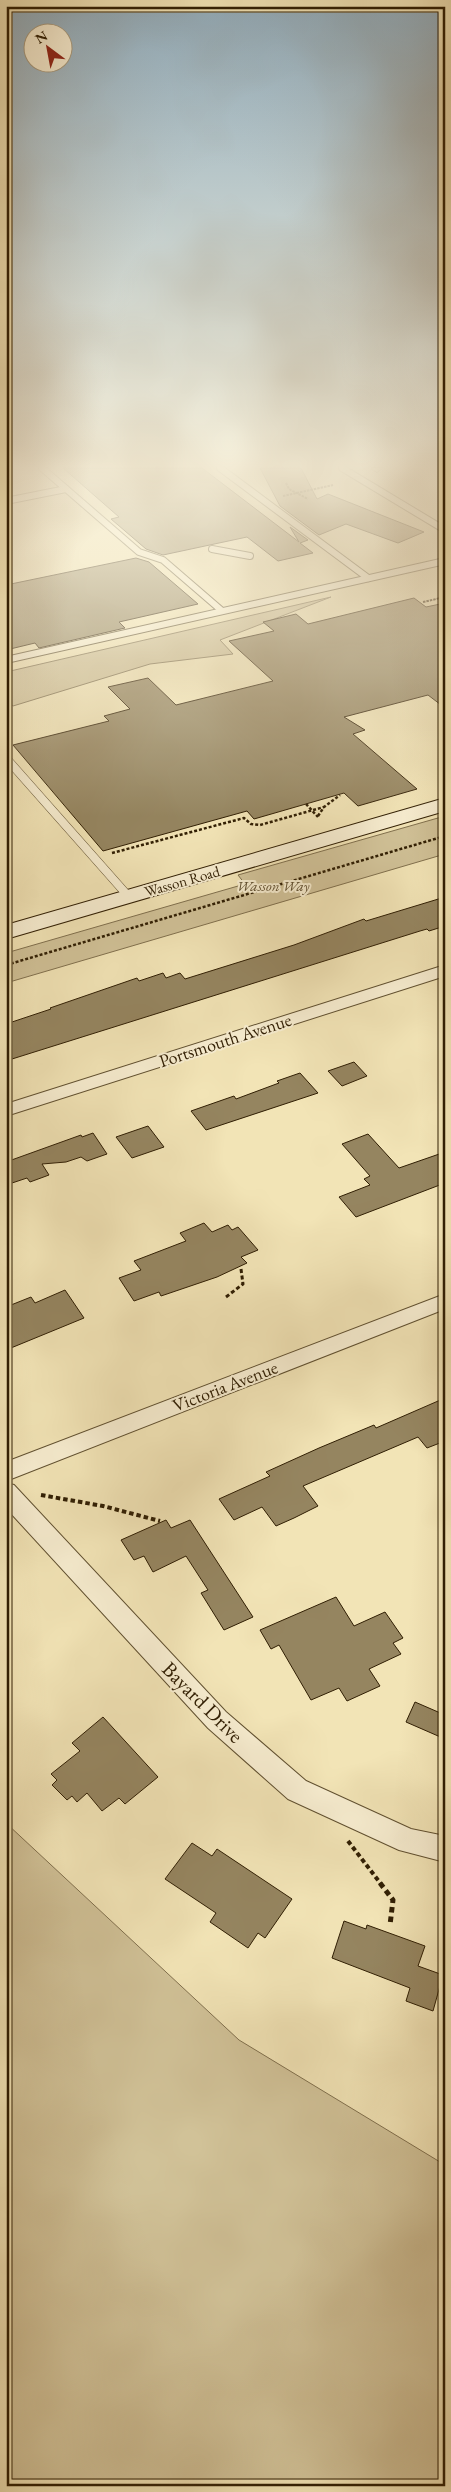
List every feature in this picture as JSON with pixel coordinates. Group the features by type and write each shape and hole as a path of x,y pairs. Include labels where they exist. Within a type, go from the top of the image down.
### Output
{"street":[{"name":"Wasson Road","path":"6,932 445,804"},
{"name":"Portsmouth Avenue","path":"6,1110 445,970"},
{"name":"Victoria Avenue","path":"6,1472 445,1301"},
{"name":"Bayard Drive","path":"6,1492 217,1720 297,1790 410,1841 445,1849"}],"lane":[{"path":"191,584 221,610"},
{"path":"6,660 339,584"},
{"path":"6,758 129,897"}],"path":[{"path":"422,602 445,597"},
{"path":"318,816 324,807 340,795"},
{"path":"306,804 323,821"},
{"path":"96,859 244,818 251,824 260,824 324,807"},
{"path":"6,965 445,836"},
{"path":"226,1298 243,1284 241,1269"},
{"path":"35,1494 103,1506 160,1521"},
{"path":"347,1840 394,1900 390,1925"}],"green space":[{"path":"331,597 220,640 233,654 150,664 13,706 6,700 6,672"},
{"name":"Wasson Way","path":"445,816 445,854 6,983 6,953 245,884 238,875"},
{"path":"6,1823 239,2040 445,2165 445,2486 6,2486"}],"building":[{"path":"175,584 198,604 119,622 125,628 39,648 35,643 6,650 6,585"},
{"path":"414,598 426,607 445,603 445,708 428,695 344,717 365,730 353,734 417,789 358,806 344,793 254,819 247,811 103,851 13,745 109,721 104,716 130,709 108,687 148,678 176,705 273,681 229,641 274,631 263,622 296,614 308,624"},
{"path":"445,897 445,926 429,931 427,929 420,931 12,1059 6,1051 6,1024 50,1008 137,978 139,981 163,973 166,978 180,973 185,979 294,945 364,919 366,921"},
{"path":"354,1062 367,1076 342,1086 328,1071"},
{"path":"300,1073 318,1093 206,1130 191,1111 234,1096 236,1099"},
{"path":"148,1126 164,1147 132,1158 116,1137"},
{"path":"93,1133 107,1154 87,1161 81,1157 66,1162 42,1164 49,1175 30,1182 27,1178 6,1185 6,1162 81,1135 82,1137"},
{"path":"368,1134 399,1168 445,1152 445,1183 356,1217 339,1197 370,1185 364,1179 370,1176 342,1144"},
{"path":"204,1223 212,1232 228,1225 232,1230 238,1227 258,1250 241,1257 247,1263 217,1277 161,1296 159,1292 134,1301 119,1278 141,1270 134,1261 186,1241 180,1233"},
{"path":"65,1290 84,1318 6,1350 6,1307 31,1297 35,1303"},
{"path":"445,1398 445,1441 427,1448 418,1437 303,1486 318,1506 294,1518 276,1526 262,1507 234,1520 219,1499 270,1476 266,1472 319,1448 374,1425 376,1428"},
{"path":"166,1520 171,1528 190,1520 253,1617 224,1630 201,1593 208,1590 186,1556 153,1572 144,1556 134,1560 121,1540"},
{"path":"336,1597 354,1626 385,1612 403,1638 393,1643 401,1654 369,1669 380,1686 347,1701 339,1688 311,1700 279,1645 271,1649 260,1630"},
{"path":"415,1702 445,1715 445,1739 406,1722"},
{"path":"103,1717 158,1777 125,1804 119,1798 102,1811 87,1793 77,1802 72,1796 67,1800 52,1785 57,1780 51,1774 80,1751 72,1743"},
{"path":"192,1843 212,1856 217,1849 292,1899 265,1938 258,1933 248,1948 210,1922 216,1913 165,1879"},
{"path":"344,1921 366,1929 367,1925 425,1946 418,1966 443,1975 433,2011 406,2001 410,1988 332,1958"}]}
